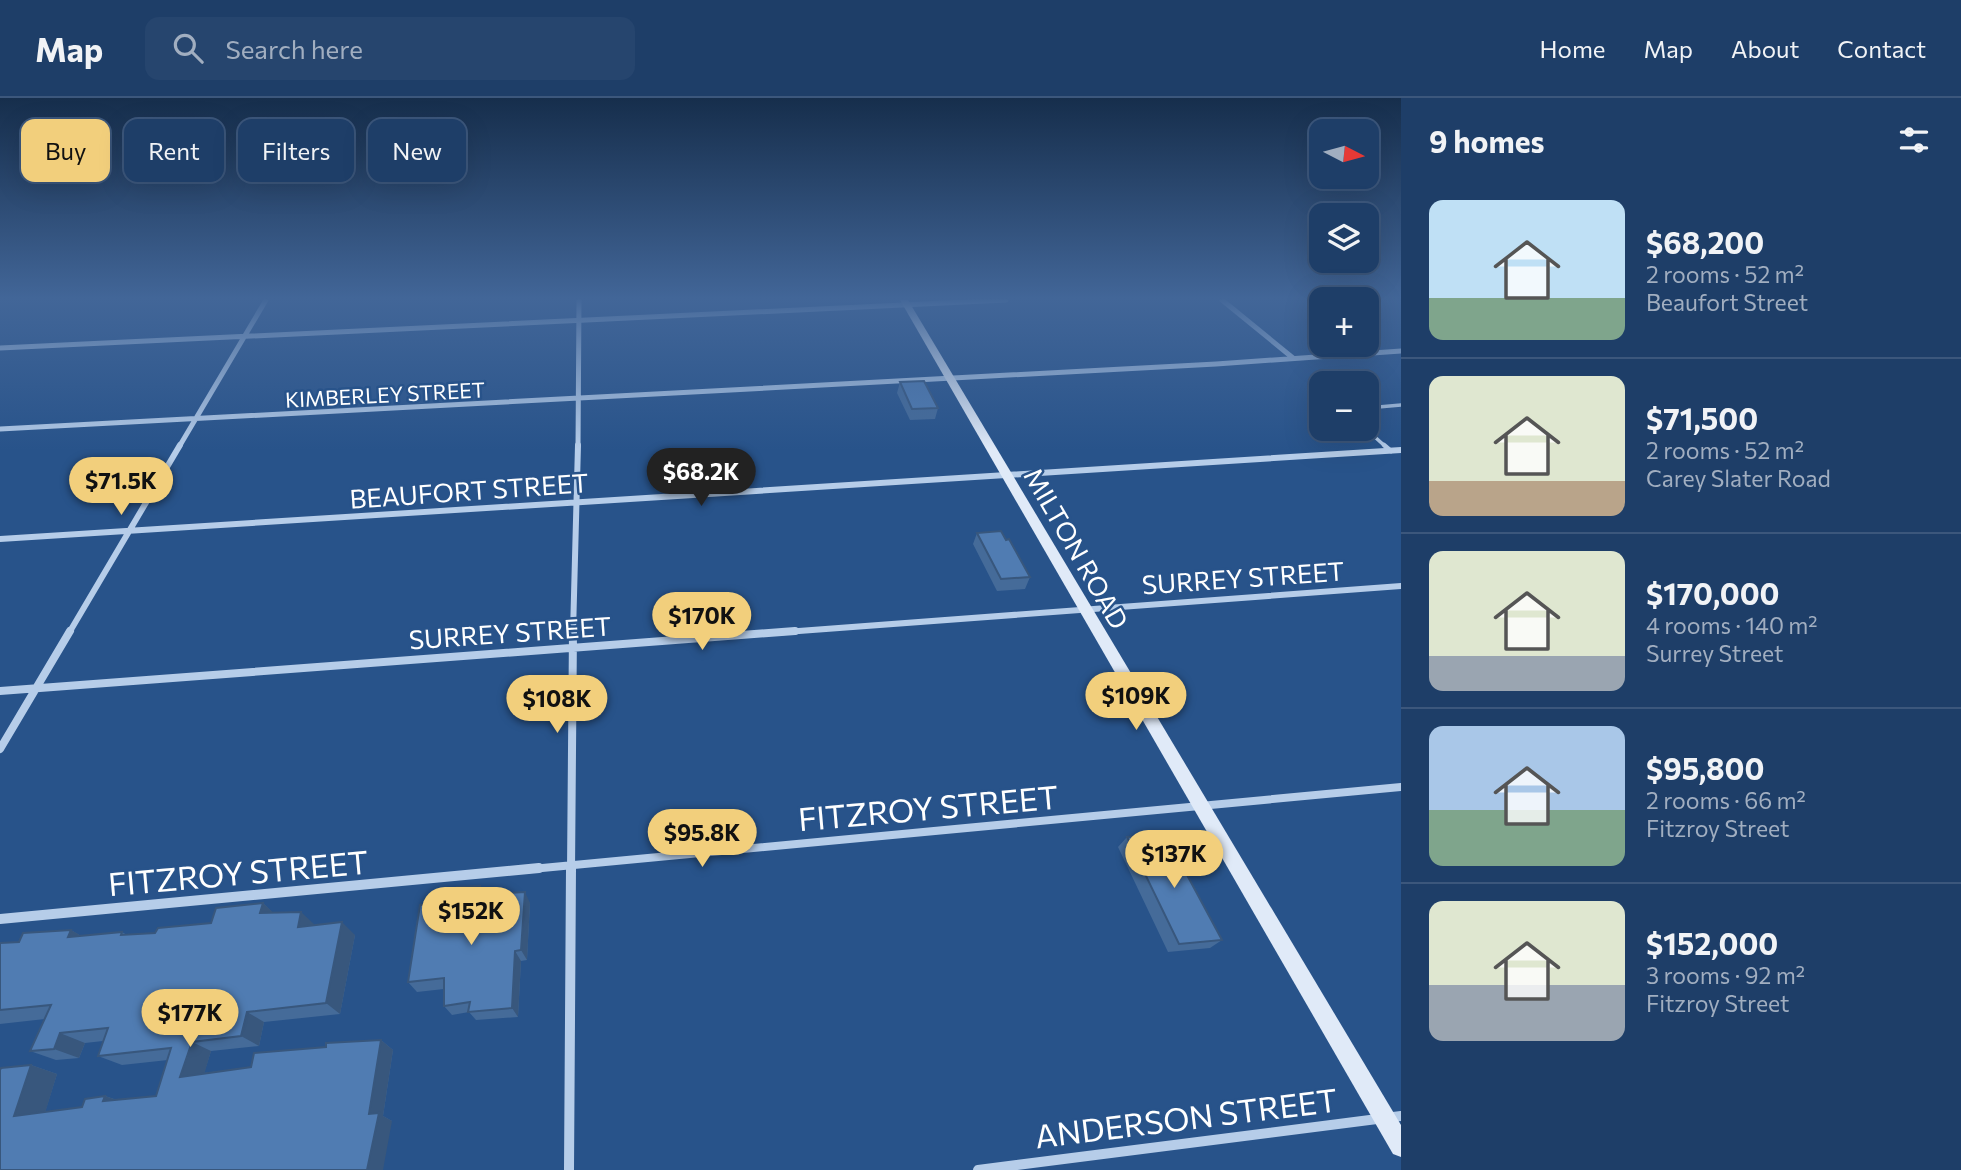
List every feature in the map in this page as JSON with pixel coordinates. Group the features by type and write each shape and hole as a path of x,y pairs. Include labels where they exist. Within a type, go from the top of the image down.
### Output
{"street":[{"path":"0,749 237,350"},
{"path":"569,1170 572,648 578,503 579,350"},
{"name":"MILTON ROAD","path":"933,350 1401,1146"},
{"path":"1283,350 1293,358"},
{"name":"KIMBERLEY STREET","path":"0,429 578,399 1401,351"},
{"name":"BEAUFORT STREET","path":"0,539 1401,450"},
{"name":"SURREY STREET","path":"0,691 1401,586"},
{"name":"FITZROY STREET","path":"0,919 1401,787"},
{"name":"ANDERSON STREET","path":"978,1170 1401,1116"}],"lane":[{"path":"1379,407 1401,405"},
{"path":"1379,440 1391,451"}],"building":[{"path":"924,381 938,408 912,409 900,382"},
{"path":"1001,531 1006,540 1009,539 1030,577 1001,579 977,533"},
{"path":"1165,834 1222,940 1179,944 1127,837"},
{"path":"480,886 479,895 525,892 521,950 515,951 512,1008 468,1012 470,1002 444,1006 444,978 408,982 420,905 457,901 457,887"},
{"path":"263,903 260,913 301,912 298,927 342,922 326,1003 247,1012 241,1036 192,1042 180,1077 251,1067 254,1053 326,1047 326,1043 381,1040 369,1114 379,1113 367,1170 0,1170 1,1068 31,1065 14,1116 82,1107 85,1099 105,1096 103,1101 156,1096 171,1048 98,1056 108,1028 60,1033 54,1049 30,1051 51,1005 0,1010 0,943 19,942 23,933 71,930 68,937 122,932 121,935 155,933 158,928 211,923 216,908"}]}
